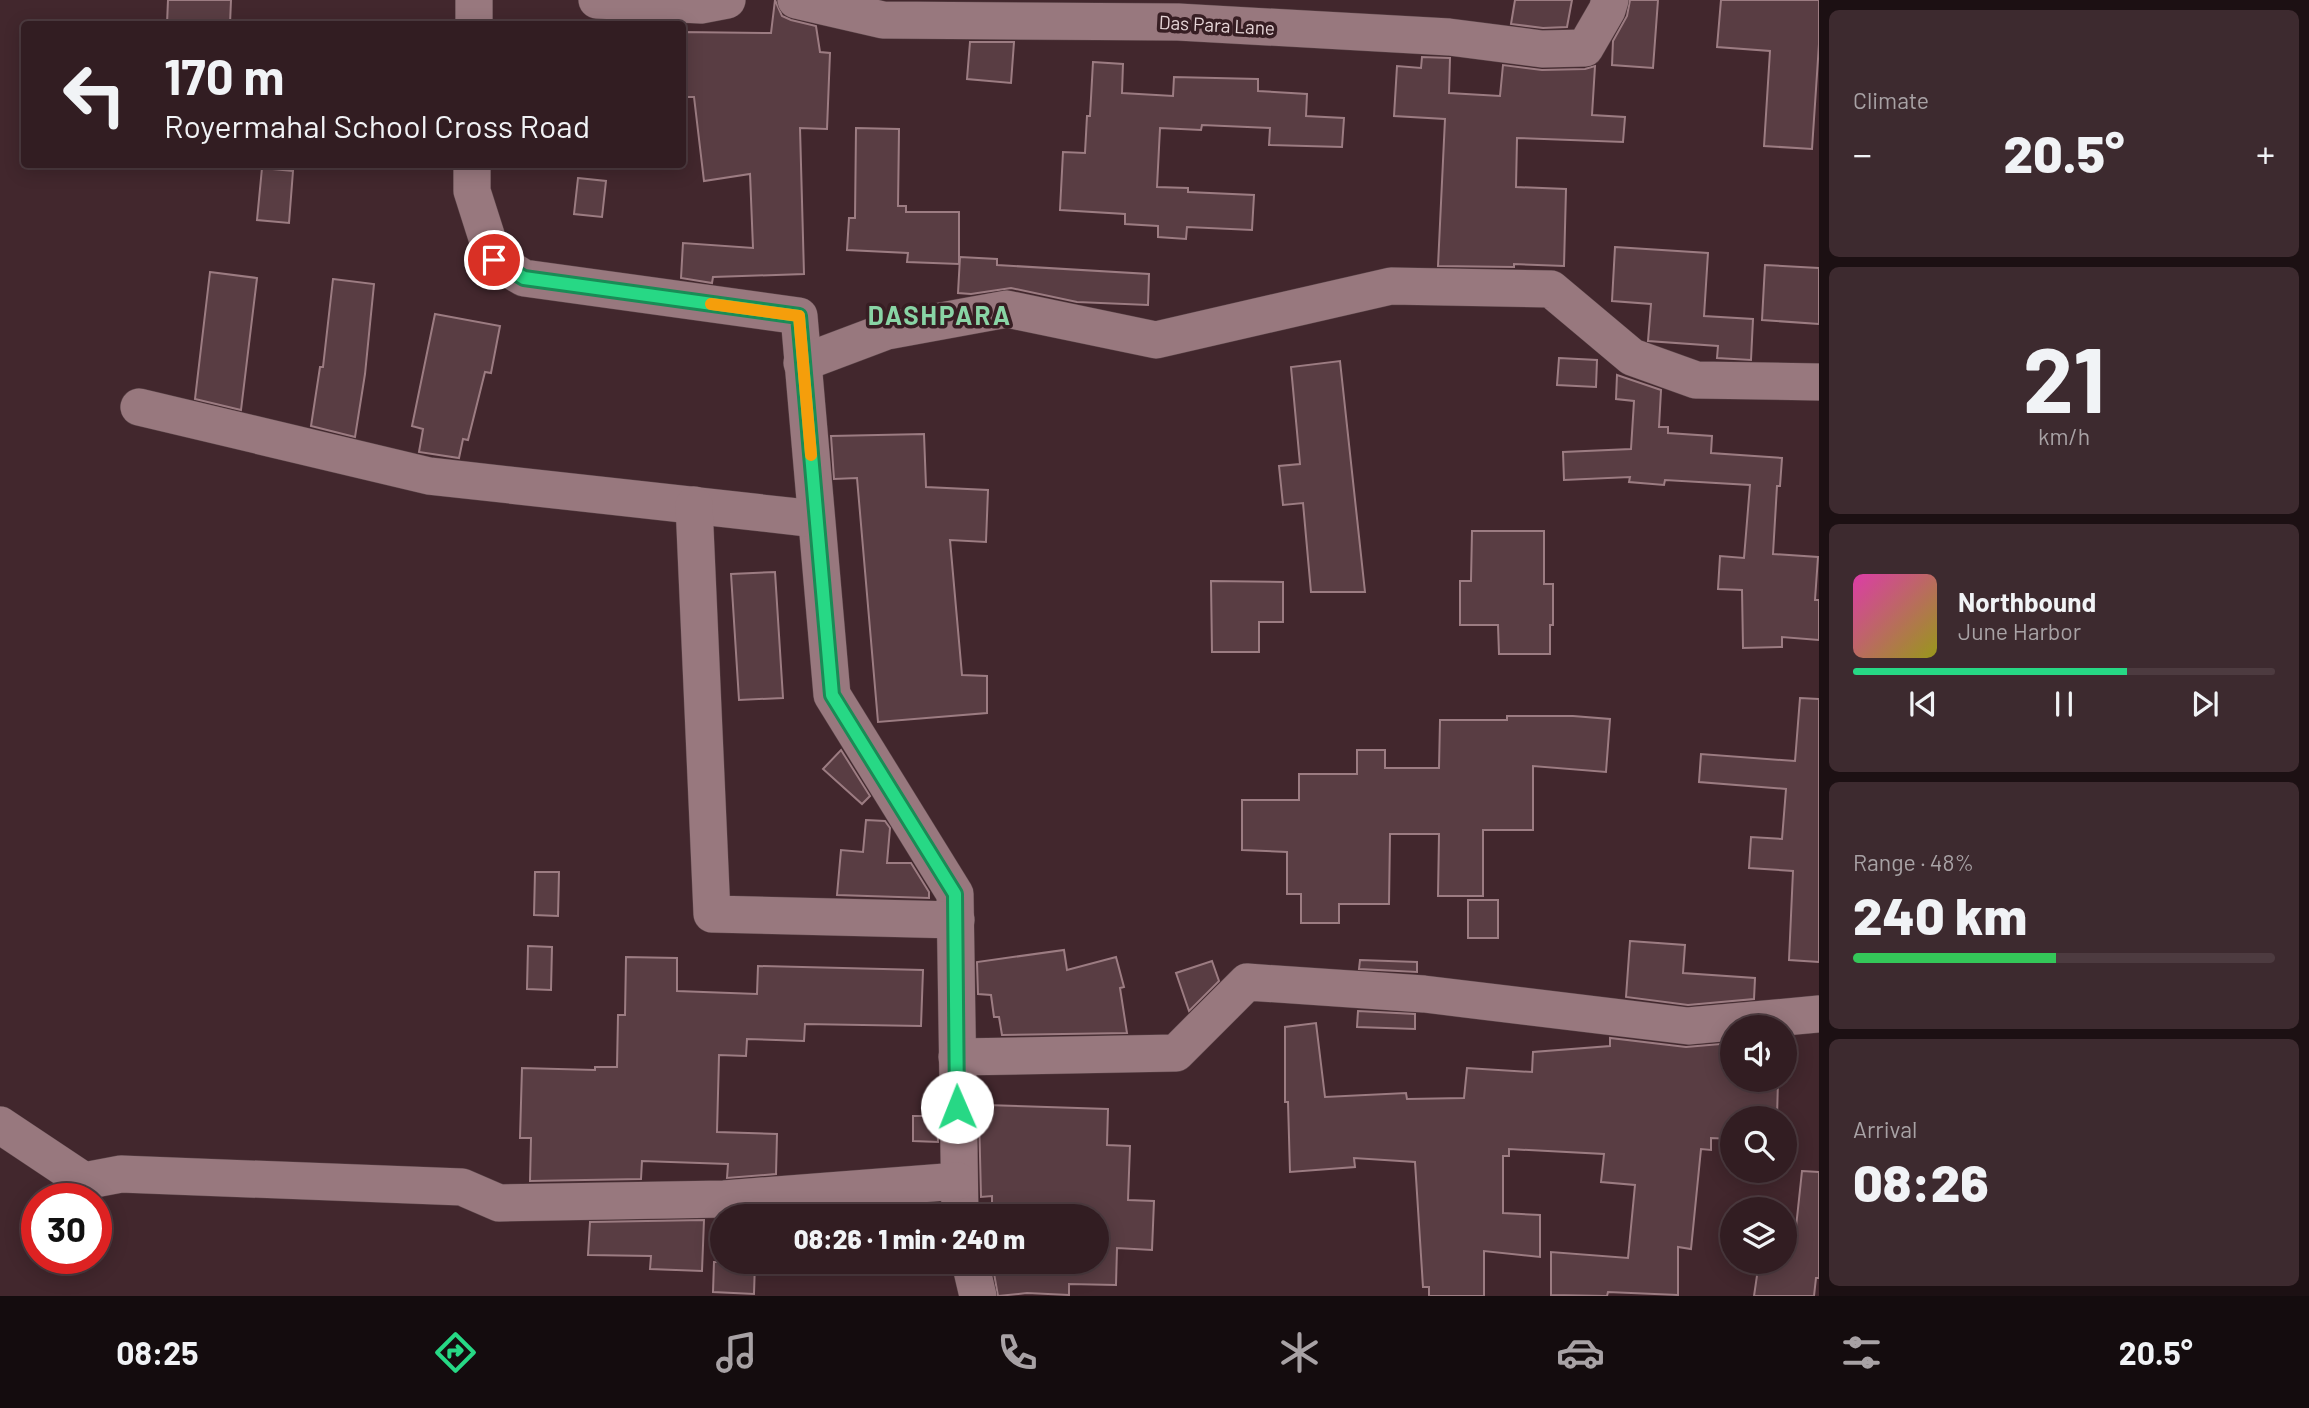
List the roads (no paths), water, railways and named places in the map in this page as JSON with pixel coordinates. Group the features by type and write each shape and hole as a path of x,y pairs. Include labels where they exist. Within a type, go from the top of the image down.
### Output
{"street":[{"path":"474,0 474,21"},
{"path":"597,0 701,5 727,0"},
{"name":"Das Para Lane","path":"796,0 883,20 1178,22 1450,37 1542,49 1585,48 1610,0"},
{"path":"0,1125 84,1181 121,1174 462,1187 499,1203 959,1199 955,894 832,695 799,316 524,278 494,260 472,191 472,168"},
{"path":"802,363 887,331 1007,309 1156,340 1391,286 1551,289 1632,357 1696,380 1819,382"},
{"path":"139,407 429,477 816,519"},
{"path":"694,505 712,914 956,920"},
{"path":"957,1057 1176,1053 1247,982 1424,995 1689,1026 1819,1014"},
{"path":"973,1274 978,1296"}],"district":[{"name":"DASHPARA","path":"940,316"}]}
